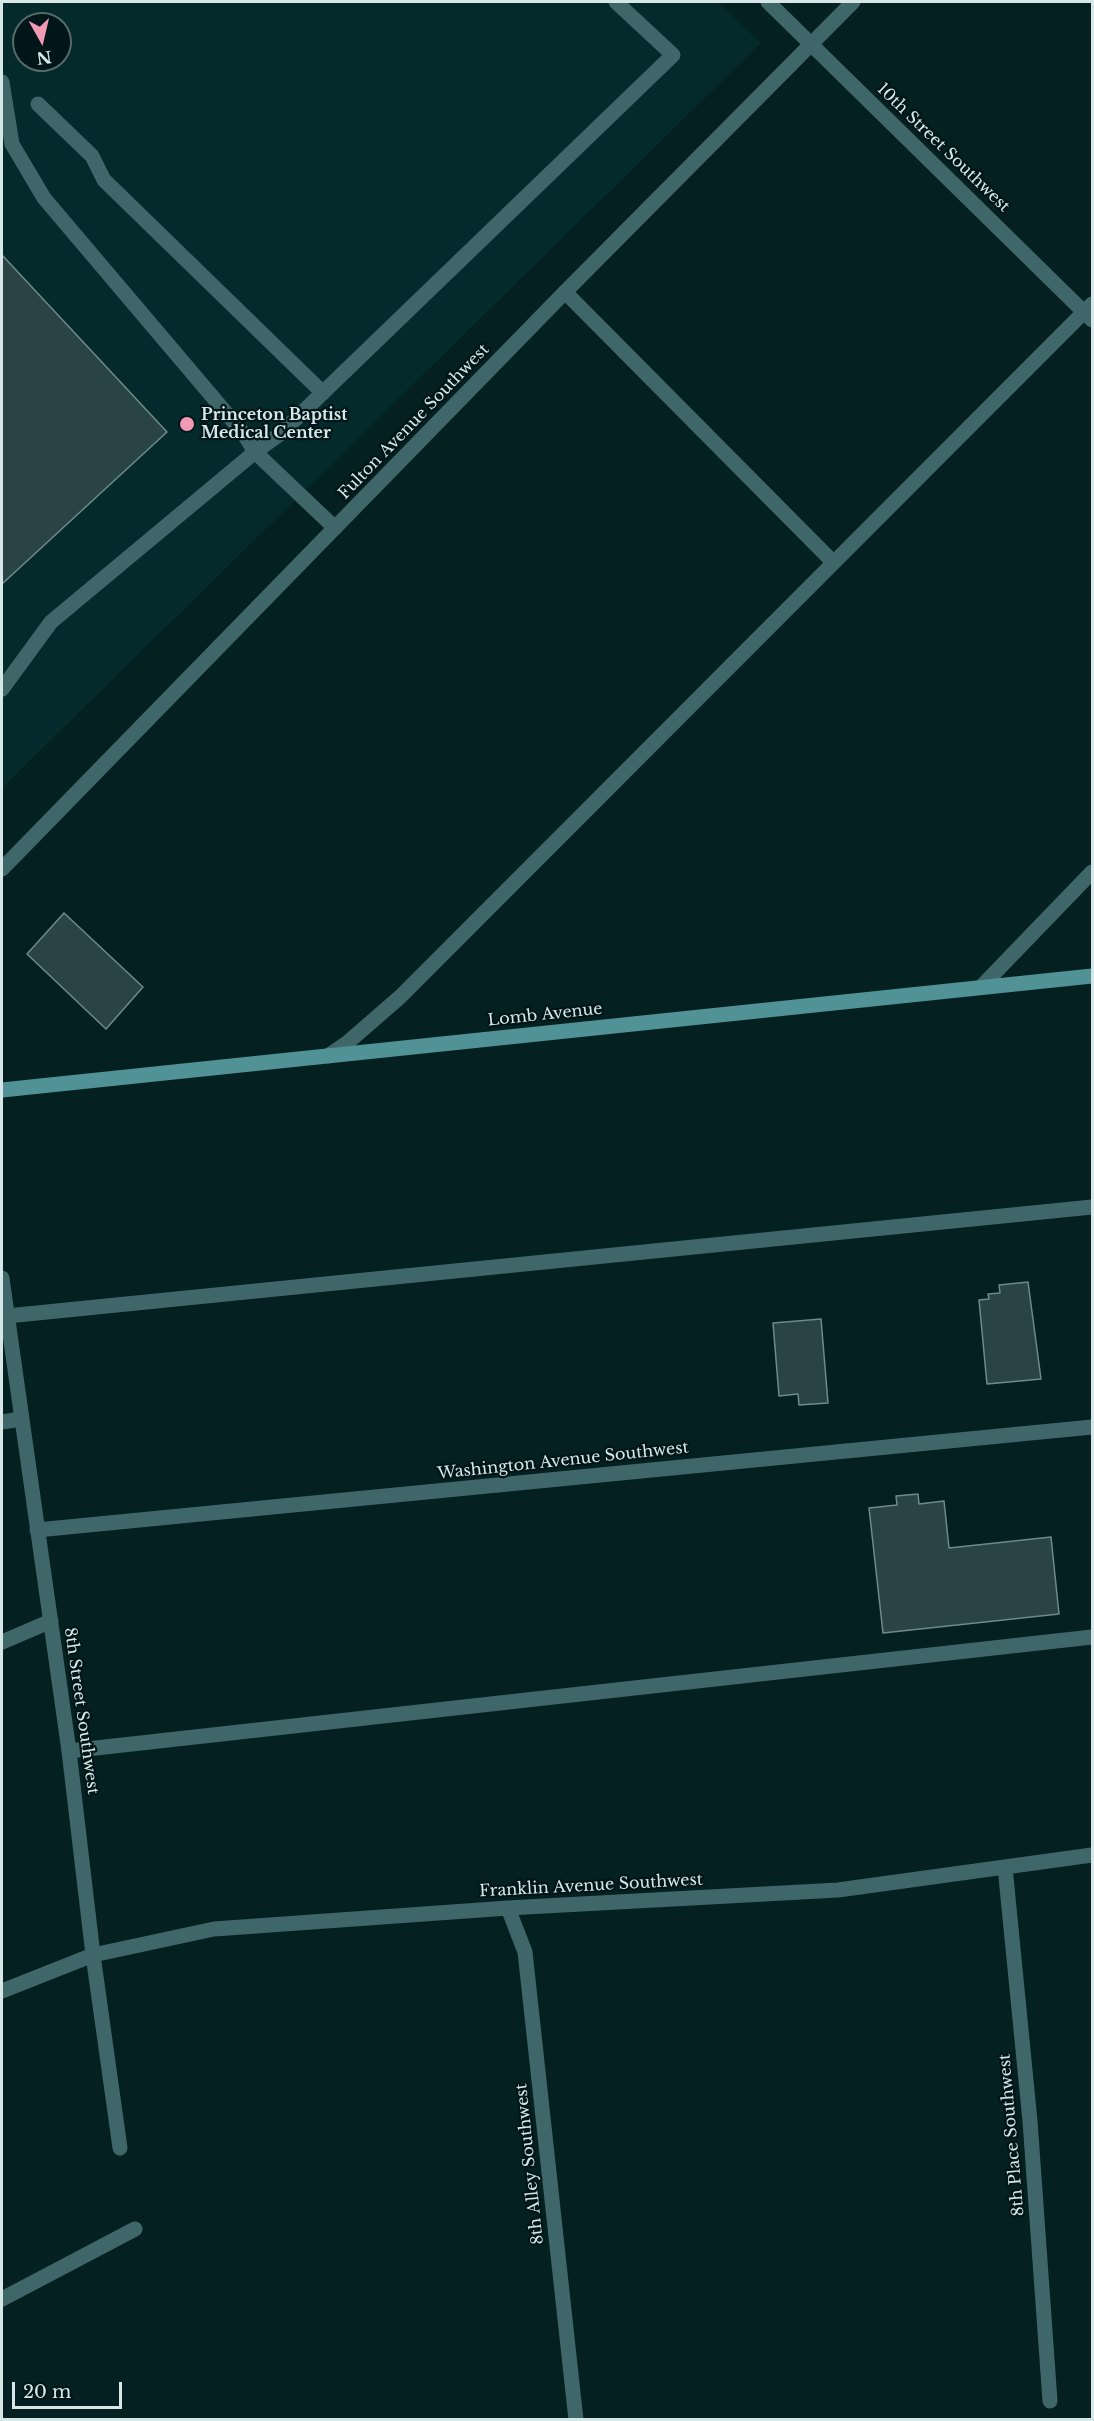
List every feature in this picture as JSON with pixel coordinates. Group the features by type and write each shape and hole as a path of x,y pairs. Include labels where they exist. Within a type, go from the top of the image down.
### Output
{"main road":[{"name":"Lomb Avenue","path":"2,1090 1092,976"}],"street":[{"path":"2,689 51,622 255,452 280,434 673,55 616,2"},
{"name":"10th Street Southwest","path":"768,2 1090,312"},
{"name":"Fulton Avenue Southwest","path":"2,869 565,292 854,2"},
{"path":"2,82 12,144 44,198 244,434 255,452 335,528"},
{"path":"38,104 92,156 104,180 323,393"},
{"path":"565,292 832,562"},
{"path":"328,1056 347,1043 400,997 832,562 1090,312"},
{"path":"981,987 1092,872"},
{"path":"7,1316 1092,1207"},
{"name":"8th Street Southwest","path":"2,1278 69,1751 93,1956 120,2148"},
{"path":"2,1422 21,1419"},
{"name":"Washington Avenue Southwest","path":"37,1530 1092,1427"},
{"path":"2,1642 51,1621"},
{"path":"69,1751 1092,1637"},
{"name":"Franklin Avenue Southwest","path":"2,1990 93,1956 214,1929 508,1908 838,1890 1092,1855"},
{"name":"8th Place Southwest","path":"1005,1867 1030,2121 1050,2401"},
{"name":"8th Alley Southwest","path":"508,1908 525,1952 576,2420"},
{"path":"2,2299 135,2229"}],"shaded area":[{"name":"Princeton Baptist Medical Center","path":"2,2 718,2 761,43 2,788"}],"building":[{"path":"2,255 167,432 2,584"},
{"path":"64,913 143,987 106,1029 27,954"},
{"path":"1028,1282 1041,1379 987,1384 979,1300 989,1299 988,1294 1000,1293 999,1285"},
{"path":"821,1319 828,1403 799,1405 798,1394 779,1396 773,1323"},
{"path":"918,1494 919,1504 944,1501 949,1548 1051,1537 1059,1614 883,1633 869,1508 897,1505 896,1496"}],"place":[{"name":"Princeton Baptist Medical Center","path":"187,424"}]}
